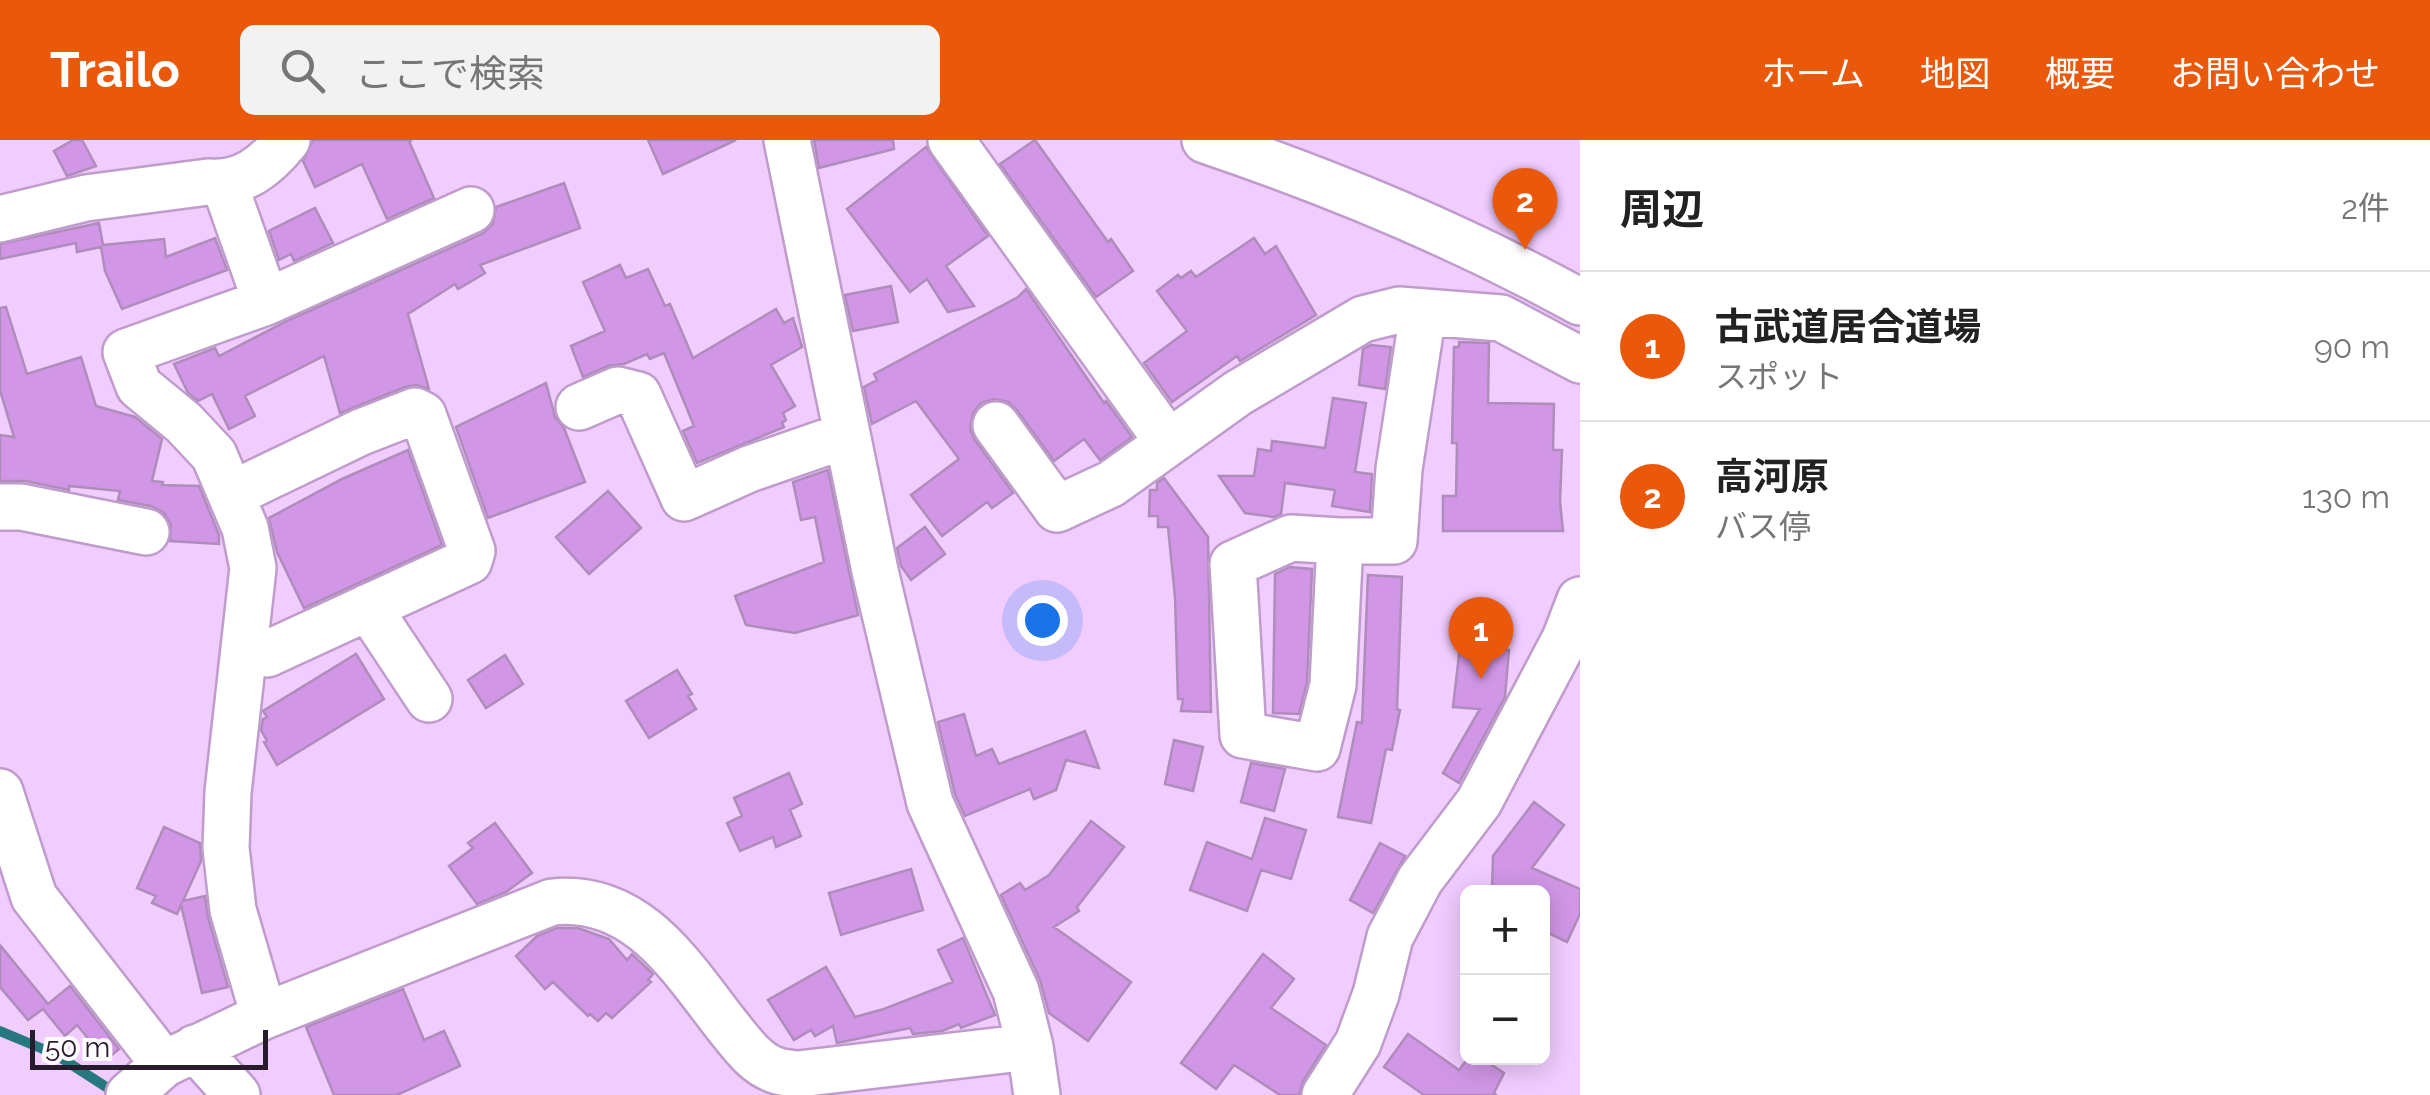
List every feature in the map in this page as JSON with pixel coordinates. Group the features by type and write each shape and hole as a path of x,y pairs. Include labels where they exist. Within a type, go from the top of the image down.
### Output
{"street":[{"path":"0,219 86,198 224,183 266,166 287,140"},
{"path":"787,140 847,435 930,803 1016,991 1038,1095"},
{"path":"950,140 1168,442"},
{"path":"1205,140 1298,172 1447,234 1580,302"},
{"path":"224,183 266,302"},
{"path":"264,1016 233,910 226,848 228,792 253,568 245,528 214,454 139,386 126,352 266,302 470,210"},
{"path":"996,424 1057,509 1111,484 1238,393 1363,319 1399,310 1501,318 1580,360"},
{"path":"1340,541 1333,685 1317,748 1243,735 1233,564 1291,538 1394,540 1399,469 1423,313"},
{"path":"580,407 618,390 638,395 684,498 749,469 847,435"},
{"path":"232,494 414,411 424,415 472,551 469,561 267,654 245,651"},
{"path":"0,507 146,532"},
{"path":"1324,1095 1358,1043 1376,994 1390,937 1420,880 1479,802 1565,639 1580,600"},
{"path":"368,607 429,698"},
{"path":"0,792 34,897 156,1074 237,1095"},
{"path":"156,1074 264,1016 552,902 576,900 599,904 641,927 666,948 752,1056 774,1070 798,1074 1030,1047"}],"building":[{"path":"73,140 82,140 96,166 67,176 54,151"},
{"path":"313,140 412,140 409,141 434,198 387,219 362,164 315,187 303,161"},
{"path":"648,140 736,140 663,174"},
{"path":"814,140 893,140 894,149 819,168"},
{"path":"1035,140 1133,271 1096,297 1000,164"},
{"path":"926,147 988,236 946,266 974,306 948,312 927,279 910,292 847,209"},
{"path":"564,183 580,228 480,265 485,273 458,289 455,284 408,314 429,389 405,387 340,413 324,356 245,396 255,416 229,429 212,394 198,401 188,393 174,364 215,348 219,356 289,320 482,234 493,224 496,207"},
{"path":"315,208 333,243 294,261 291,254 279,260 269,231"},
{"path":"99,223 103,245 164,239 166,257 215,238 227,270 122,309 105,271 101,247 77,252 76,243 0,259 0,244"},
{"path":"1254,238 1265,254 1276,246 1316,315 1240,361 1237,356 1172,402 1144,363 1187,331 1157,291 1178,275 1181,278 1191,271 1196,277"},
{"path":"620,265 626,278 648,269 665,306 670,304 693,358 776,309 784,323 793,318 802,347 771,365 795,406 783,413 784,427 697,463 683,431 694,426 664,353 650,359 647,354 583,377 571,346 605,331 583,282"},
{"path":"891,286 898,322 853,331 845,295"},
{"path":"1026,289 1132,437 1100,460 1084,439 1054,461 1008,402 994,399 981,403 973,413 970,429 1013,493 992,508 987,502 942,536 911,495 959,459 916,401 872,424 864,387 877,380 874,374 1018,297"},
{"path":"6,307 27,374 81,357 96,406 135,417 162,439 152,481 199,486 219,544 170,541 171,525 164,513 151,506 118,500 120,491 69,486 69,490 26,481 0,481 0,435 14,437 0,390 0,308"},
{"path":"1459,342 1489,343 1488,403 1554,404 1553,450 1562,450 1563,531 1443,531 1443,496 1456,496 1457,443 1452,443 1454,347 1459,347"},
{"path":"1371,345 1391,347 1385,389 1359,385 1363,349"},
{"path":"546,383 555,417 564,428 585,482 488,518 456,427"},
{"path":"1333,398 1366,403 1355,472 1372,474 1370,512 1332,506 1335,490 1285,483 1281,514 1274,517 1245,513 1219,476 1254,476 1258,449 1271,451 1272,441 1325,448"},
{"path":"408,450 442,545 304,608 277,552 269,518"},
{"path":"828,470 858,615 795,633 746,625 735,596 824,562 815,517 801,520 793,482"},
{"path":"1164,478 1208,537 1211,712 1181,711 1183,699 1178,699 1168,527 1158,527 1158,516 1149,516 1150,490 1157,490 1157,483"},
{"path":"608,491 641,528 589,574 556,537"},
{"path":"925,527 945,554 911,580 901,566 897,548"},
{"path":"1290,567 1312,569 1307,682 1299,714 1273,713 1275,574"},
{"path":"1368,575 1402,577 1397,709 1400,710 1392,750 1386,749 1371,823 1338,817 1357,722 1362,723"},
{"path":"1460,646 1509,650 1505,697 1459,783 1443,773 1480,709 1453,707"},
{"path":"356,654 384,699 277,765 264,742 267,741 261,730 267,717 263,711"},
{"path":"505,655 523,684 486,708 468,680"},
{"path":"677,670 696,709 649,738 626,701"},
{"path":"964,714 976,756 992,749 999,764 1085,731 1099,768 1066,760 1056,790 1034,799 1030,789 965,816 955,794 938,722"},
{"path":"1174,740 1203,747 1193,791 1165,784"},
{"path":"1251,763 1285,769 1274,811 1241,802"},
{"path":"789,773 802,804 790,810 801,836 776,847 773,837 740,851 727,823 742,816 734,798"},
{"path":"1534,802 1564,825 1532,868 1580,889 1580,914 1567,942 1550,934 1550,885 1492,885 1493,856"},
{"path":"1265,818 1306,830 1291,879 1261,870 1247,911 1190,890 1207,842 1252,859"},
{"path":"1091,821 1124,847 1077,907 1079,911 1054,927 1131,982 1088,1041 1049,1013 1040,980 1001,895 1020,883 1025,890 1049,875"},
{"path":"495,823 532,873 506,892 477,904 449,866 473,848 468,843"},
{"path":"164,827 200,843 201,861 183,901 205,896 228,987 202,993 181,905 177,914 152,903 156,896 137,888"},
{"path":"1380,843 1405,856 1373,913 1350,900"},
{"path":"911,869 923,910 841,935 829,893"},
{"path":"557,928 578,928 609,939 627,960 632,954 653,974 648,980 651,982 612,1018 606,1013 598,1021 588,1016 553,982 545,989 516,956 537,936"},
{"path":"963,938 995,1015 961,1028 959,1024 942,1031 913,1034 910,1028 837,1043 833,1026 815,1036 811,1030 794,1040 768,1000 826,967 855,1017 884,1009 953,982 938,950"},
{"path":"0,945 48,1004 70,986 119,1049 106,1060 77,1025 65,1036 43,1009 28,1020 0,987"},
{"path":"1263,954 1294,979 1271,1008 1326,1045 1303,1081 1299,1095 1280,1095 1234,1065 1216,1089 1181,1063"},
{"path":"403,989 424,1040 444,1031 460,1066 397,1095 334,1095 306,1027"},
{"path":"1408,1034 1459,1070 1463,1065 1492,1065 1504,1073 1496,1095 1424,1095 1384,1067"}],"waterway":[{"path":"0,1031 55,1054 117,1094"}],"place":[{"name":"高河原","path":"1525,250"},
{"name":"古武道居合道場","path":"1481,679"}]}
